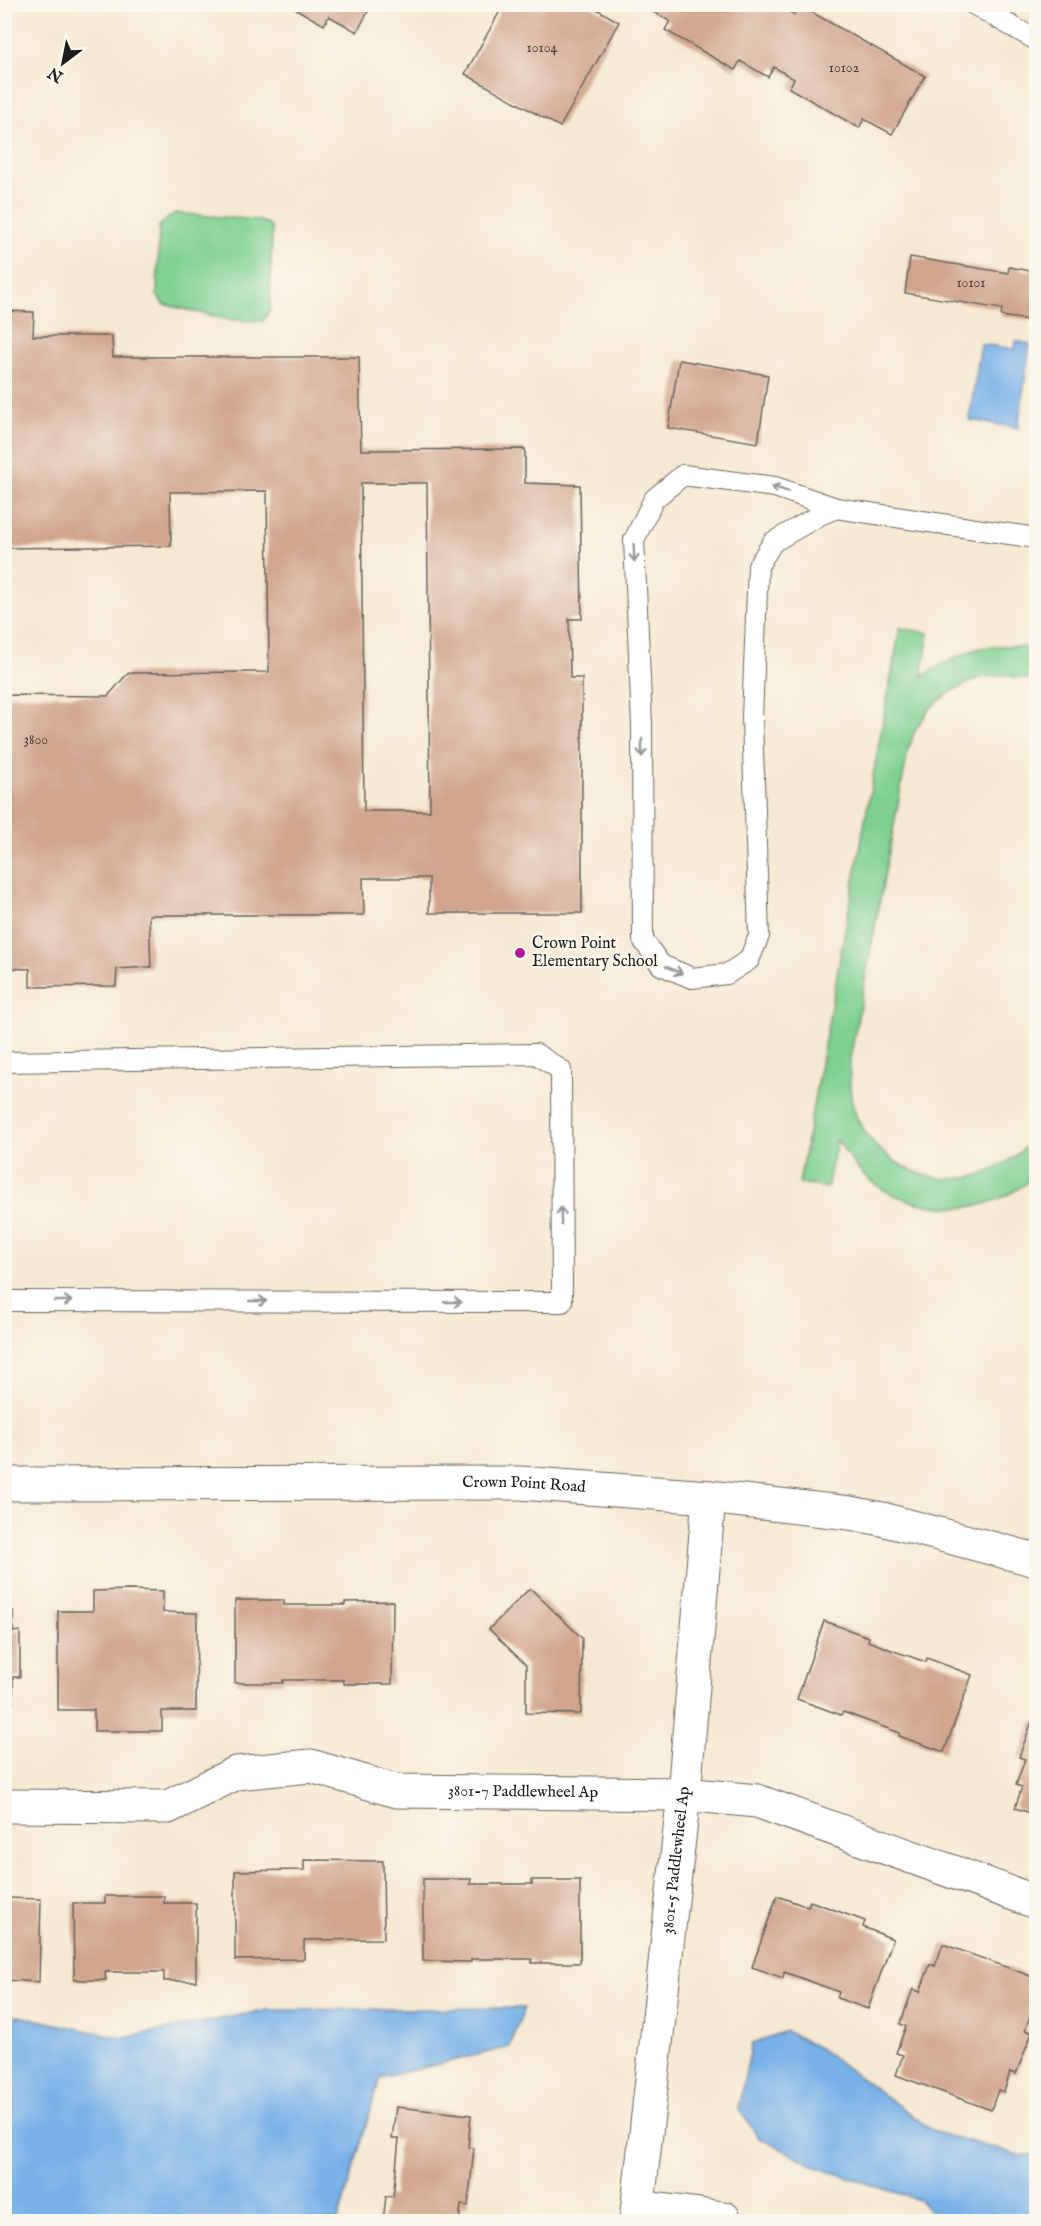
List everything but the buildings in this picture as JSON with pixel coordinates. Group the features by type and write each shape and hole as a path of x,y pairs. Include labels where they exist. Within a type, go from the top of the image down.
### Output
{"street":[{"name":"Crown Point Road","path":"4,1484 520,1483 709,1497 850,1513 882,1519 1036,1560"},
{"name":"3801-5 Paddlewheel Ap","path":"637,2214 684,1794 709,1497"},
{"name":"3801-7 Paddlewheel Ap","path":"4,1806 168,1807 236,1773 311,1766 396,1791 684,1794 757,1801 1036,1902"},
{"path":"637,2214 724,2218 723,2222"}],"lane":[{"path":"973,4 1036,40"},
{"path":"836,508 773,542 758,566 752,718 759,936 749,960 727,974 692,978 661,965 643,940 642,725 634,540 654,499 684,475 775,487 836,508 1036,538"},
{"path":"4,1062 536,1054 561,1070 562,1302 4,1301"}],"green space":[{"path":"175,213 257,220 269,224 272,229 270,310 263,321 230,320 163,304 157,295 159,226"},
{"path":"900,628 929,633 922,676 950,660 976,650 1004,646 1036,650 1036,680 1003,675 978,678 952,691 931,707 916,728 908,750 850,1059 851,1099 859,1122 871,1140 886,1155 903,1166 923,1174 944,1178 965,1178 985,1173 1005,1163 1018,1153 1027,1145 1036,1131 1036,1176 1018,1189 998,1199 968,1207 917,1203 885,1190 859,1170 837,1140 827,1188 799,1183"}],"water":[{"path":"1016,341 1030,344 1018,428 969,420 981,344 1015,349"},
{"path":"524,2008 510,2047 380,2078 338,2221 5,2221 5,2017 19,2016 123,2038 267,2010"},
{"path":"786,2031 819,2048 935,2132 1022,2156 1036,2154 1036,2221 939,2221 919,2200 817,2167 759,2138 738,2108 752,2043"}],"place":[{"name":"Crown Point Elementary School","path":"520,953"}]}
